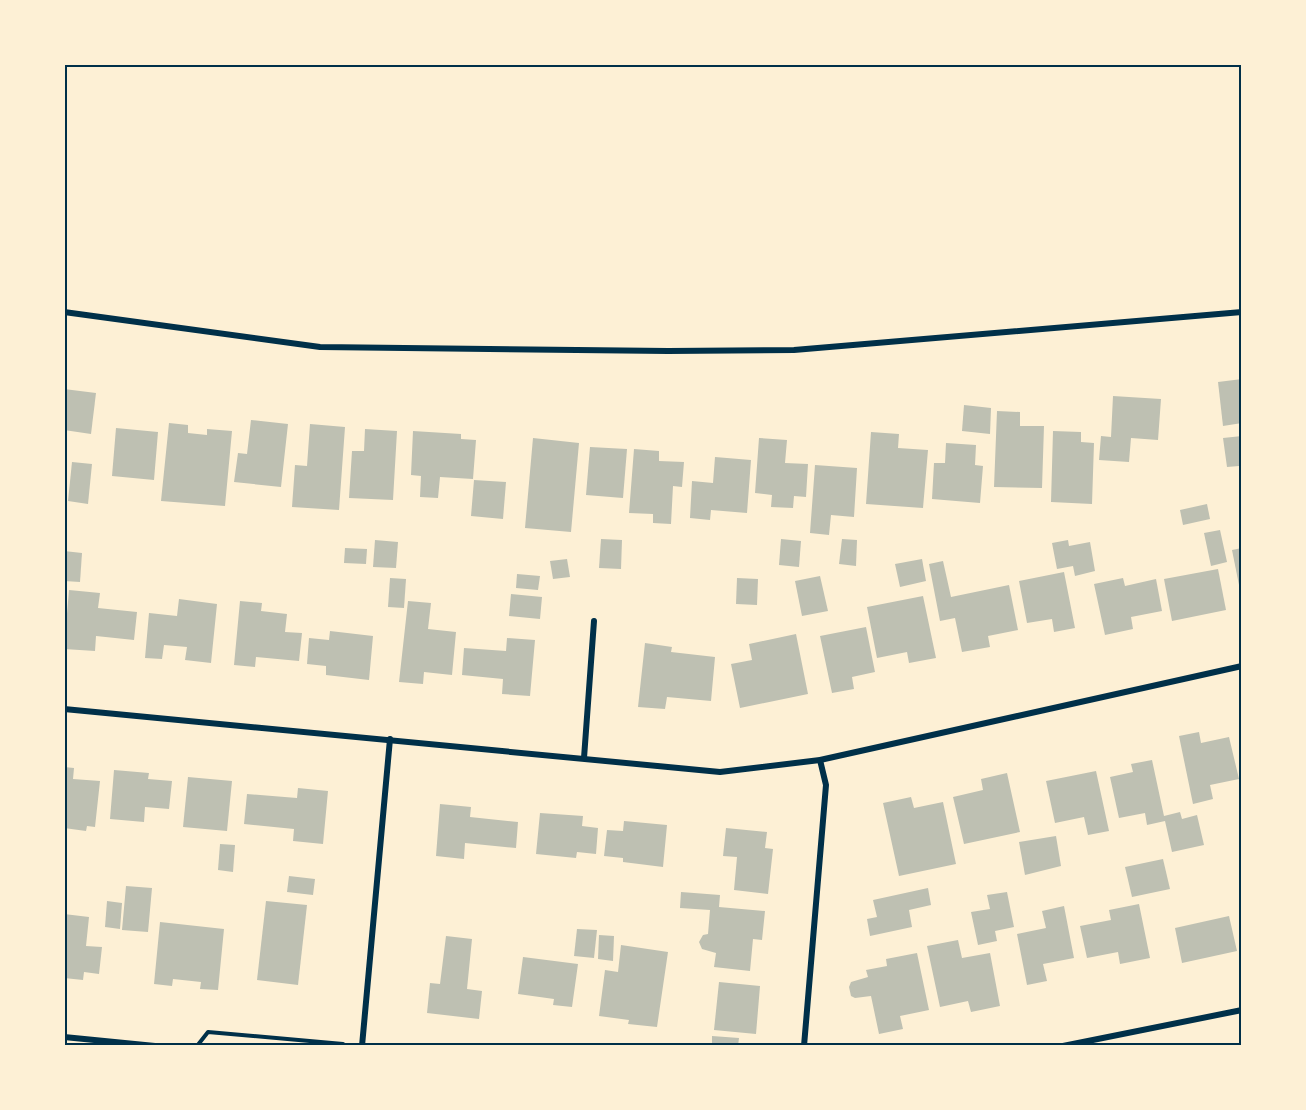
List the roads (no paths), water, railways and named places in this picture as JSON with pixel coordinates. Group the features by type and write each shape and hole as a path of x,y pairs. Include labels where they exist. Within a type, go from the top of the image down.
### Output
{"street":[{"path":"64,312 320,347 668,351 794,350 1242,312"},
{"path":"584,758 594,621"},
{"path":"64,709 720,772 820,760 1242,666"},
{"path":"362,1046 390,740"},
{"path":"804,1046 826,784 820,760"},
{"path":"1063,1046 1242,1010"},
{"path":"64,1037 155,1046"}]}
